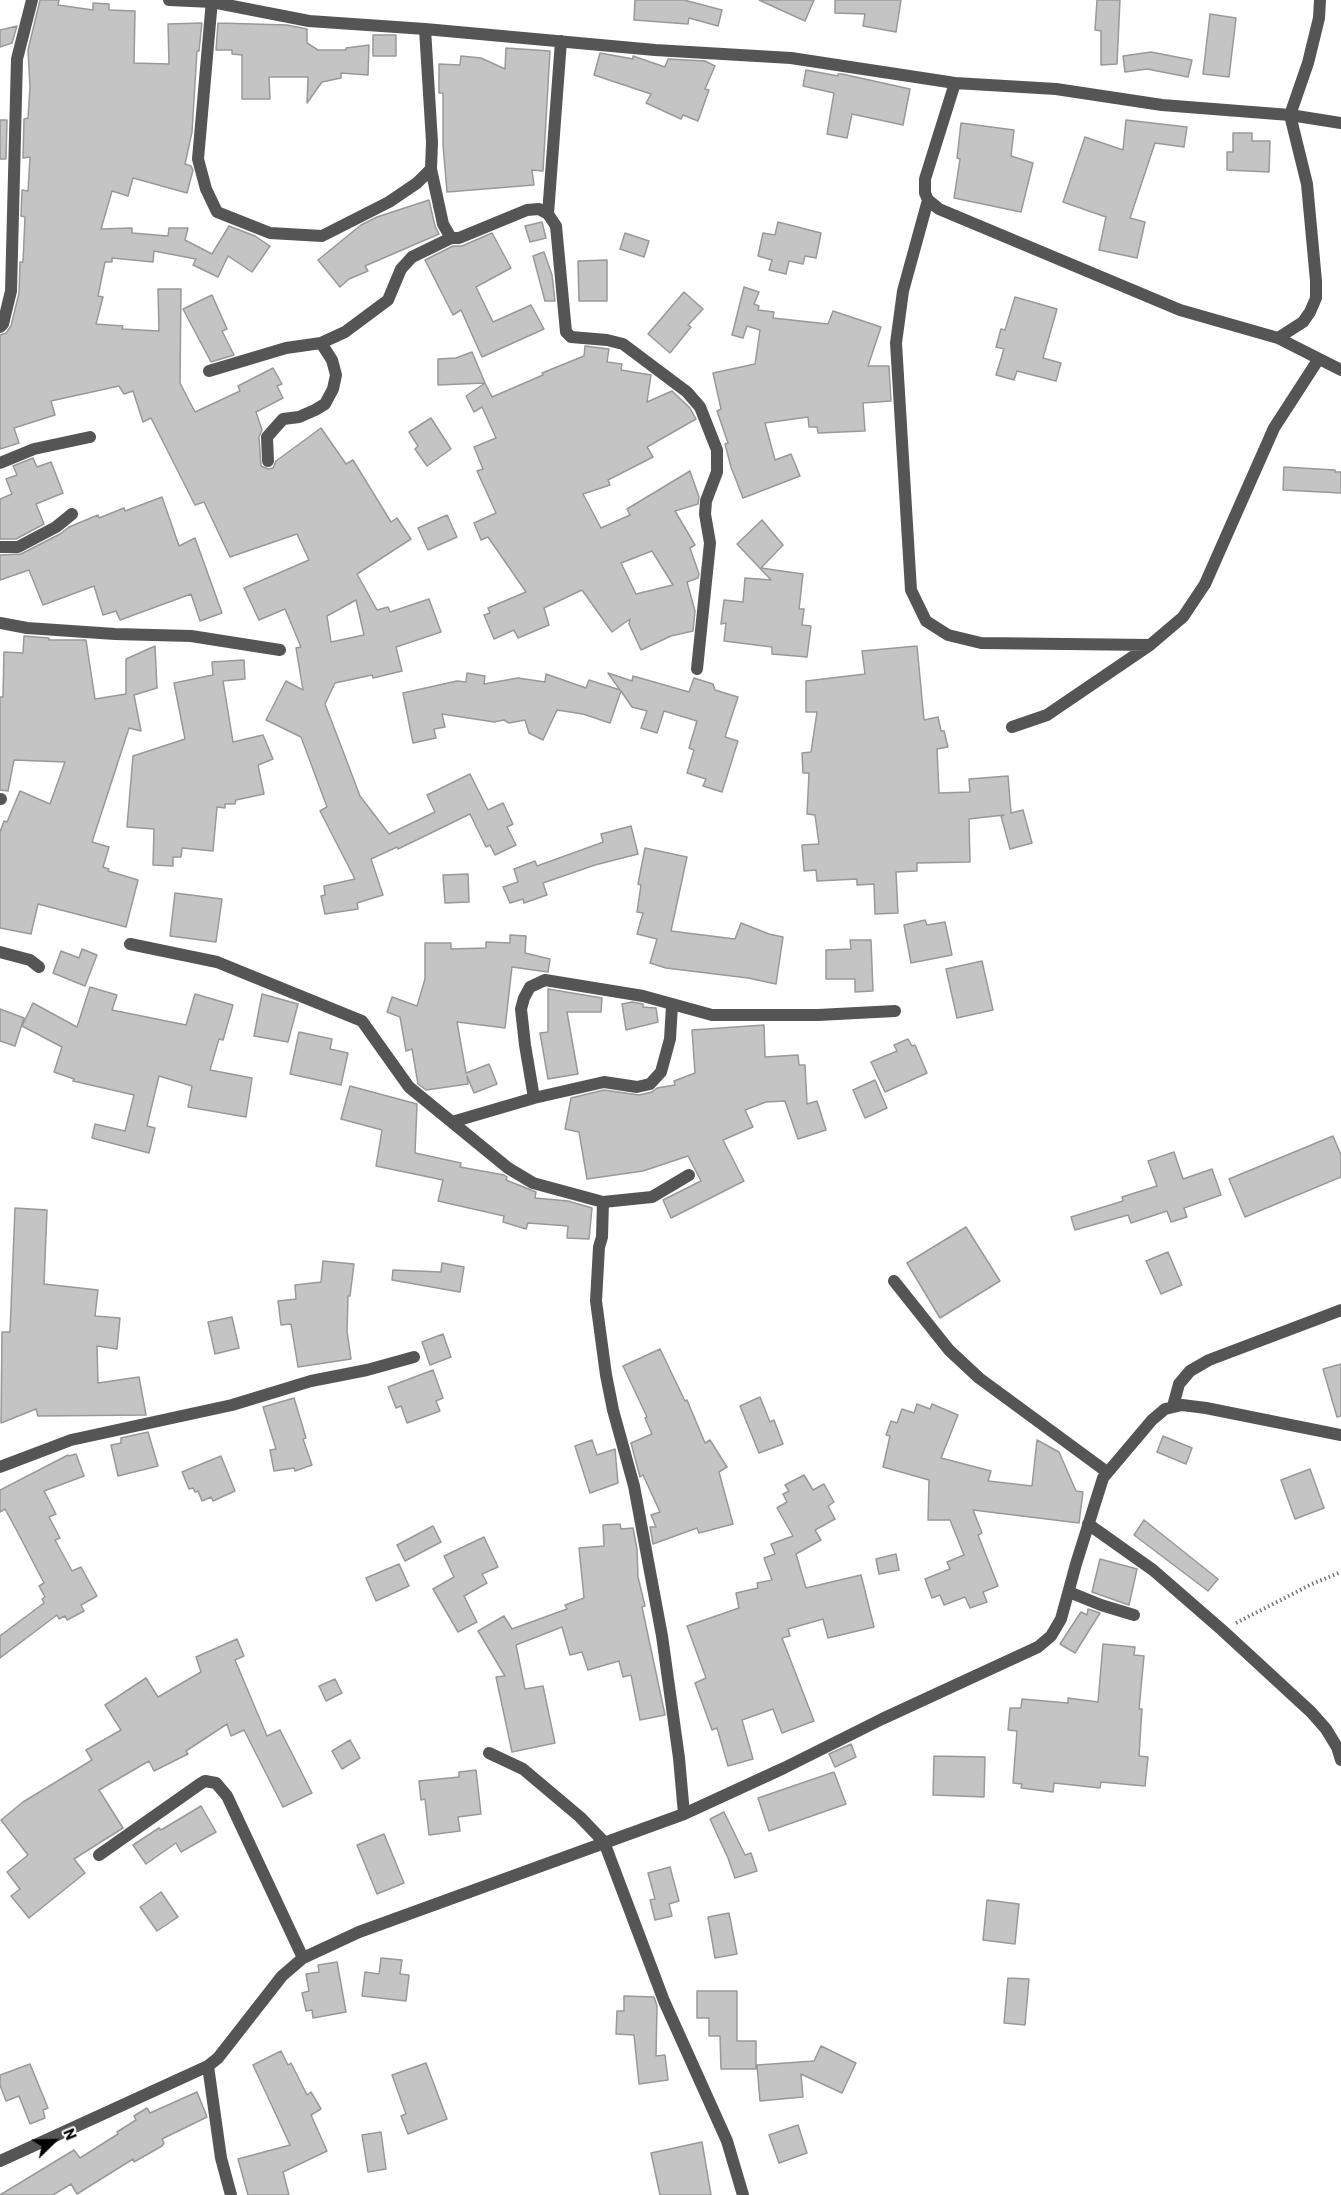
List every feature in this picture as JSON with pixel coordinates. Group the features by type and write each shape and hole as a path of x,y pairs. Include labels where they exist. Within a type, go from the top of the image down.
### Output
{"street":[{"path":"0,327 3,324 11,291 17,58 32,0"},
{"path":"169,0 212,1 309,21 655,50 791,58 955,83 1056,89 1162,105 1290,115 1341,123"},
{"path":"1278,338 1303,322 1316,298 1307,184 1290,115 1308,63 1319,18 1320,0"},
{"path":"212,1 198,159 206,189 217,212 270,233 322,236 389,202 417,183 431,169"},
{"path":"425,29 432,142 431,169 443,224 451,237"},
{"path":"548,214 561,41"},
{"path":"955,83 925,179 925,193 928,200 939,209 1180,310 1278,338 1341,370"},
{"path":"928,200 903,291 896,343 911,590 926,621 948,635 981,643 1150,645"},
{"path":"209,371 286,348 321,343 345,332 388,300 401,269 411,257 451,237 459,238 527,210 539,209 548,214 556,226 566,332 571,337 607,340 623,344 687,392 700,407 717,450 717,472 710,486 706,508 710,543 697,669"},
{"path":"268,460 267,437 283,419 299,417 325,404 333,389 336,375 332,360 321,343"},
{"path":"1012,727 1047,715 1150,645 1183,617 1205,584 1274,428 1318,360"},
{"path":"0,463 34,449 90,437"},
{"path":"0,547 18,547 56,527 72,514"},
{"path":"0,623 27,628 115,634 191,636 280,650"},
{"path":"130,944 217,962 362,1021 409,1087 508,1168 533,1183 603,1202 652,1197 689,1175"},
{"path":"0,952 30,960 39,967"},
{"path":"534,1098 525,1045 522,1009 524,998 530,987 545,980 643,996 712,1015 818,1015 895,1011"},
{"path":"452,1122 534,1098 604,1082 637,1087 650,1084 661,1072 672,1022 672,1005"},
{"path":"603,1202 596,1301 608,1386 634,1486 663,1636 684,1814"},
{"path":"894,1281 949,1350 979,1378 1107,1472"},
{"path":"1173,1406 1179,1384 1190,1371 1209,1360 1341,1310"},
{"path":"0,1467 71,1440 232,1405 288,1387 367,1370 414,1356"},
{"path":"0,2161 208,2066 218,2058 282,1976 303,1958 358,1932 684,1814 1038,1647 1051,1636 1061,1619 1103,1478 1152,1420 1173,1406 1206,1408 1341,1435"},
{"path":"1089,1524 1153,1570 1311,1712 1339,1746 1341,1760"},
{"path":"1069,1592 1134,1615"},
{"path":"489,1753 523,1769 580,1817 604,1842 664,2001 727,2141 743,2195"},
{"path":"99,1855 200,1784 205,1781 216,1783 227,1796 303,1958"},
{"path":"208,2066 221,2158 231,2195"}],"path":[{"path":"1222,1630 1312,1584 1341,1572"}],"building":[{"path":"40,0 59,0 58,5 93,10 93,3 109,4 109,10 135,11 134,63 169,64 168,24 202,23 199,51 197,51 192,132 185,164 191,166 193,170 187,193 133,178 128,196 112,191 101,229 132,228 132,233 168,236 169,228 188,228 185,240 212,254 229,226 255,236 270,246 252,272 228,256 218,277 193,265 196,259 154,251 153,262 112,258 112,262 105,262 98,296 103,297 96,324 123,326 122,329 159,331 158,289 181,289 180,383 195,412 240,391 238,386 273,368 282,384 277,386 283,398 256,412 262,430 259,437 261,466 268,469 273,468 276,461 321,428 346,464 353,460 391,522 397,518 411,539 357,574 377,610 388,607 390,612 429,599 441,632 396,647 402,671 335,683 325,704 360,796 389,834 435,812 427,795 470,774 488,810 503,803 513,824 507,827 516,845 495,855 490,845 486,847 470,814 398,849 397,847 371,859 383,895 357,903 358,909 325,914 321,896 325,895 324,886 355,879 320,811 327,807 301,737 266,720 286,681 303,690 296,648 301,647 285,609 259,620 244,588 309,560 297,534 230,557 204,502 195,505 151,418 143,422 133,391 124,394 119,386 51,401 55,415 14,428 19,443 0,449 0,335 6,333 11,326 19,293 25,217 21,216 22,190 28,191 30,157 23,158 24,119 28,118 30,87 28,50","holes":["356,600 364,635 331,642 327,616"]},
{"path":"635,0 684,0 722,10 718,26 689,18 688,24 634,20"},
{"path":"759,0 814,0 805,21"},
{"path":"835,0 901,0 896,32 863,26 865,14 835,13"},
{"path":"1097,0 1120,0 1117,64 1101,65 1101,31 1095,30"},
{"path":"1210,14 1236,18 1229,77 1203,74"},
{"path":"218,23 287,25 307,29 307,43 318,50 346,50 346,48 369,45 368,75 341,73 341,78 322,82 307,103 308,77 269,77 270,99 242,99 242,55 232,54 232,50 216,50"},
{"path":"17,26 12,43 0,47 0,30"},
{"path":"373,35 396,35 396,56 373,56"},
{"path":"506,48 550,51 543,171 532,170 534,185 447,192 443,145 443,93 439,93 439,64 460,65 461,56 481,58 505,69"},
{"path":"1151,52 1192,60 1188,77 1147,69 1125,72 1123,56"},
{"path":"600,53 633,59 633,56 665,67 668,59 705,61 715,66 705,89 709,90 698,121 683,115 681,119 646,103 651,94 594,75"},
{"path":"806,70 838,76 842,74 910,89 903,125 852,114 847,138 827,134 834,93 803,86"},
{"path":"0,120 7,120 6,159 0,159"},
{"path":"1126,120 1187,127 1184,147 1155,143 1130,218 1145,222 1137,258 1099,250 1106,217 1063,202 1085,137 1123,150"},
{"path":"961,123 1014,130 1011,156 1033,163 1021,212 954,198 960,159 957,158"},
{"path":"1233,133 1252,133 1252,141 1270,141 1269,172 1227,170 1227,152 1233,152"},
{"path":"429,200 439,234 365,266 368,271 349,279 340,287 318,260 361,225 377,217"},
{"path":"542,222 546,238 530,242 525,226"},
{"path":"778,222 821,233 816,258 805,256 803,264 789,261 786,274 769,270 772,260 758,256 763,233 775,235"},
{"path":"492,233 511,268 476,287 493,322 531,305 544,329 482,357 461,310 453,315 425,260 453,246 462,246"},
{"path":"625,233 649,241 644,257 620,249"},
{"path":"544,252 552,275 555,301 545,301 533,256"},
{"path":"607,260 607,301 579,301 578,261"},
{"path":"744,287 759,292 754,304 759,306 758,310 774,312 773,318 828,324 833,311 881,327 868,366 889,366 891,401 863,403 865,431 818,433 817,427 809,427 808,417 765,423 775,460 791,454 800,476 743,498 731,467 725,444 728,443 717,411 721,409 713,373 755,364 760,330 747,326 743,338 732,335"},
{"path":"684,292 703,309 688,325 691,327 670,353 648,334"},
{"path":"212,295 227,329 222,331 234,355 211,362 183,309"},
{"path":"1015,297 1057,309 1043,358 1061,363 1056,381 1017,371 1014,380 996,375 1004,349 996,347 1001,329 1005,330"},
{"path":"585,346 609,349 607,362 622,364 621,370 651,375 647,402 672,391 690,408 696,419 647,447 653,457 608,480 610,485 583,494 601,528 630,515 627,509 690,471 699,497 698,504 675,511 695,545 690,548 699,574 698,578 687,582 695,611 693,631 671,636 641,650 629,624 630,619 612,632 582,590 544,608 549,625 518,638 514,630 494,639 484,615 490,613 488,608 526,592 488,537 481,540 474,523 496,513 477,471 483,469 474,447 496,438 482,407 474,412 466,396 485,383 492,397 584,356","holes":["652,551 673,585 636,594 621,563"]},
{"path":"472,352 485,383 438,385 438,359 456,358"},
{"path":"431,418 451,449 427,466 415,449 418,446 409,432"},
{"path":"33,458 37,467 51,462 63,493 36,504 44,524 16,539 0,539 0,499 12,494 6,479 17,475 13,466"},
{"path":"1284,467 1341,472 1341,493 1283,490"},
{"path":"162,497 179,546 195,538 222,613 200,621 191,594 120,620 116,611 103,615 94,586 43,605 29,570 0,580 0,555 21,554 69,527 98,515 99,518 124,508 125,511"},
{"path":"447,515 457,537 428,550 418,528"},
{"path":"762,520 783,545 761,568 803,574 799,609 804,609 802,625 811,626 807,657 772,654 772,647 724,641 726,623 721,624 724,600 743,602 745,578 771,580 737,544"},
{"path":"24,636 49,638 49,640 86,640 95,699 126,694 126,659 155,646 157,688 134,695 141,731 129,728 92,842 109,847 103,867 109,869 108,871 138,880 126,927 38,904 31,934 0,928 0,832 4,821 7,822 20,791 50,804 65,762 14,760 8,791 0,790 0,697 3,697 4,652 23,653"},
{"path":"917,646 924,720 938,717 948,747 937,749 939,793 970,792 969,779 1008,776 1011,813 1023,810 1032,843 1010,849 1001,816 1004,815 969,819 970,862 917,863 917,871 896,872 898,913 875,914 874,884 857,885 857,879 817,881 816,870 804,871 802,845 819,844 815,815 807,814 809,773 803,773 802,753 811,752 817,712 806,712 806,681 865,674 862,651"},
{"path":"244,660 245,679 223,681 233,742 263,735 273,759 258,765 264,794 236,800 235,804 225,804 225,808 217,807 213,851 182,848 181,857 173,857 173,866 153,865 154,829 127,827 133,756 185,739 174,683 213,675 212,662"},
{"path":"467,673 485,676 484,684 518,678 545,682 546,674 586,688 589,680 620,690 608,673 632,681 633,676 689,692 694,678 713,684 715,690 738,697 725,737 738,741 722,792 703,786 706,779 687,773 694,750 689,748 697,721 664,711 657,733 641,728 647,711 632,707 621,691 610,723 583,714 557,710 543,740 529,733 525,720 509,723 504,720 494,722 442,714 445,727 434,729 436,738 413,743 403,693 457,681 466,682"},
{"path":"631,826 638,854 595,865 543,883 547,895 524,903 523,899 510,903 503,887 518,882 514,869 535,861 537,866 598,844 603,842 601,834"},
{"path":"645,848 687,857 671,931 735,939 741,923 783,937 776,984 748,978 666,968 650,963 657,939 637,934 643,913 637,912 641,885 638,884"},
{"path":"468,874 469,902 445,903 443,875"},
{"path":"175,893 222,899 216,942 170,936"},
{"path":"925,920 927,925 945,922 952,955 911,963 904,925"},
{"path":"510,935 526,936 525,953 550,959 548,972 512,967 505,1028 457,1022 466,1073 489,1064 497,1084 474,1093 467,1076 468,1084 426,1090 418,1084 412,1049 406,1051 400,1017 387,1012 392,997 417,1006 425,979 425,943 451,943 451,949 486,948 486,942 510,943"},
{"path":"850,940 871,940 873,991 855,992 855,979 826,979 826,950 851,949"},
{"path":"82,949 97,955 85,986 53,973 61,951 79,958"},
{"path":"982,961 993,1010 957,1018 946,969"},
{"path":"90,987 117,995 112,1010 186,1025 195,994 233,1005 223,1040 219,1039 210,1070 252,1078 246,1117 188,1107 192,1086 159,1076 147,1126 155,1128 149,1153 92,1138 95,1124 125,1131 134,1095 73,1081 74,1079 54,1072 62,1047 22,1026 33,1003 77,1027"},
{"path":"548,989 602,998 601,1012 567,1012 578,1074 548,1079 540,1033 548,1032"},
{"path":"262,994 298,1004 288,1042 254,1036"},
{"path":"632,1002 643,1004 643,1007 656,1008 658,1022 626,1030 622,1004"},
{"path":"0,1009 24,1018 15,1046 0,1041"},
{"path":"764,1025 765,1057 798,1055 799,1065 805,1065 807,1104 817,1101 826,1130 798,1139 785,1101 766,1102 745,1110 753,1127 723,1140 744,1181 671,1218 663,1200 701,1181 688,1156 643,1171 587,1179 579,1132 565,1129 571,1098 604,1090 639,1095 652,1092 657,1088 675,1085 674,1081 695,1073 692,1030"},
{"path":"299,1032 332,1039 330,1049 348,1053 341,1085 290,1074"},
{"path":"908,1039 912,1046 915,1045 927,1073 885,1092 871,1062 897,1051 894,1045"},
{"path":"875,1080 887,1108 865,1118 853,1090"},
{"path":"350,1086 417,1104 415,1153 461,1163 460,1167 504,1175 507,1177 506,1180 536,1192 535,1198 568,1201 592,1208 589,1239 567,1238 568,1226 528,1223 526,1229 503,1222 504,1216 438,1201 443,1180 376,1166 382,1130 341,1119"},
{"path":"1333,1136 1341,1155 1341,1177 1245,1217 1229,1179"},
{"path":"1174,1152 1183,1179 1212,1169 1221,1195 1184,1208 1187,1217 1171,1222 1167,1211 1131,1223 1128,1215 1075,1230 1071,1217 1123,1201 1122,1197 1157,1186 1148,1161"},
{"path":"15,1208 47,1210 44,1284 98,1290 95,1316 120,1318 117,1349 97,1346 98,1383 139,1377 146,1415 38,1416 36,1409 1,1423 2,1332 10,1332"},
{"path":"966,1227 1000,1281 940,1318 907,1263"},
{"path":"1168,1252 1182,1285 1161,1294 1146,1261"},
{"path":"323,1261 354,1264 350,1296 348,1296 347,1331 351,1359 298,1367 291,1324 281,1325 278,1301 296,1299 295,1285 321,1282"},
{"path":"442,1263 464,1267 460,1292 392,1280 393,1270 441,1272"},
{"path":"232,1317 239,1348 215,1354 208,1322"},
{"path":"443,1334 451,1357 430,1365 422,1342"},
{"path":"660,1349 685,1401 687,1400 705,1443 710,1440 727,1467 719,1472 733,1524 699,1533 697,1528 653,1544 650,1527 656,1527 651,1515 660,1512 643,1475 640,1477 631,1443 652,1434 645,1418 647,1417 623,1366"},
{"path":"1341,1364 1341,1416 1337,1417 1323,1369"},
{"path":"433,1370 443,1398 436,1401 440,1411 407,1423 401,1406 396,1408 388,1387"},
{"path":"760,1397 770,1422 774,1420 783,1444 759,1453 740,1406"},
{"path":"294,1398 306,1438 303,1439 312,1465 295,1471 294,1468 274,1471 270,1450 276,1449 263,1407"},
{"path":"917,1404 930,1409 932,1404 958,1415 941,1458 991,1471 988,1481 1032,1486 1037,1440 1059,1452 1076,1491 1083,1492 1079,1523 973,1510 982,1533 978,1535 998,1586 983,1592 987,1602 970,1608 965,1597 944,1605 940,1595 932,1598 925,1579 950,1569 947,1562 964,1555 950,1520 928,1520 929,1480 883,1467 890,1436 886,1435 891,1421 897,1423 902,1409 914,1413"},
{"path":"148,1432 158,1466 118,1476 111,1445 121,1443 121,1438"},
{"path":"1163,1436 1192,1448 1186,1464 1157,1452"},
{"path":"592,1440 597,1455 615,1449 618,1483 590,1493 575,1446"},
{"path":"76,1454 84,1476 44,1491 56,1514 49,1517 60,1538 55,1540 72,1571 81,1567 97,1596 81,1605 84,1611 67,1620 65,1616 59,1619 57,1615 0,1658 0,1636 44,1603 42,1599 45,1597 39,1586 44,1583 17,1531 5,1509 0,1512 0,1490 68,1455"},
{"path":"221,1456 235,1491 213,1501 211,1497 202,1501 198,1491 195,1492 193,1488 189,1489 182,1472"},
{"path":"1310,1469 1324,1508 1295,1519 1281,1480"},
{"path":"804,1475 813,1490 824,1484 834,1502 828,1506 835,1519 815,1530 821,1540 796,1554 806,1588 861,1575 874,1627 828,1638 823,1619 788,1629 790,1636 782,1638 814,1721 782,1733 773,1709 742,1720 753,1759 728,1766 717,1728 712,1730 695,1683 706,1678 687,1626 739,1608 736,1593 758,1588 757,1583 772,1580 764,1558 775,1554 771,1544 793,1536 777,1508 787,1502 783,1494 789,1491 785,1485"},
{"path":"1144,1520 1218,1579 1208,1591 1134,1535"},
{"path":"620,1524 621,1529 633,1528 637,1549 638,1577 645,1606 642,1607 665,1715 640,1720 631,1675 623,1677 619,1661 588,1670 582,1652 570,1655 562,1627 516,1645 525,1689 543,1686 555,1743 512,1752 496,1677 505,1676 478,1631 504,1616 512,1629 567,1609 565,1605 584,1598 579,1548 604,1546 603,1525"},
{"path":"433,1526 441,1542 405,1561 397,1545"},
{"path":"484,1537 498,1567 482,1574 487,1583 464,1596 477,1622 458,1632 433,1589 454,1577 444,1556"},
{"path":"896,1554 899,1570 879,1574 876,1559"},
{"path":"1100,1559 1137,1569 1129,1605 1092,1592"},
{"path":"399,1564 409,1586 376,1601 366,1578"},
{"path":"1088,1609 1100,1613 1075,1653 1060,1644 1081,1612 1087,1615"},
{"path":"237,1639 244,1656 235,1660 267,1736 280,1730 312,1793 283,1807 244,1730 231,1736 227,1724 186,1751 188,1754 154,1771 149,1761 99,1790 123,1828 74,1859 85,1873 29,1918 11,1896 20,1889 7,1872 28,1855 1,1820 23,1802 92,1760 86,1750 121,1730 105,1705 146,1678 158,1697 201,1672 196,1657"},
{"path":"1103,1644 1135,1647 1134,1655 1144,1656 1139,1709 1142,1709 1139,1756 1148,1757 1145,1786 1101,1782 1100,1788 1054,1783 1053,1792 1021,1788 1022,1784 1013,1783 1017,1731 1008,1730 1010,1708 1021,1708 1022,1699 1068,1703 1068,1698 1098,1702"},
{"path":"335,1679 342,1693 326,1701 319,1686"},
{"path":"350,1740 360,1758 342,1769 332,1751"},
{"path":"851,1744 856,1757 835,1767 829,1754"},
{"path":"934,1756 985,1757 984,1797 933,1795"},
{"path":"476,1770 481,1814 458,1817 460,1831 429,1835 425,1799 421,1800 419,1781 459,1777 459,1772"},
{"path":"834,1772 846,1804 769,1831 758,1798"},
{"path":"201,1806 216,1832 181,1852 176,1843 146,1864 133,1845 159,1828 161,1830"},
{"path":"724,1812 745,1855 751,1853 757,1871 735,1878 710,1819"},
{"path":"384,1834 404,1883 377,1894 357,1845"},
{"path":"670,1867 679,1901 669,1904 672,1916 655,1920 650,1900 655,1899 648,1873"},
{"path":"161,1892 178,1917 157,1931 140,1907"},
{"path":"987,1900 1019,1904 1015,1944 983,1940"},
{"path":"729,1913 737,1954 715,1958 708,1917"},
{"path":"381,1958 402,1960 400,1974 409,1975 406,2001 362,1996 365,1972 379,1974"},
{"path":"337,1962 346,2012 313,2018 312,2010 306,2011 302,1993 309,1991 306,1974 319,1972 318,1965"},
{"path":"1008,1978 1029,1979 1025,2025 1004,2023"},
{"path":"697,1991 737,1991 737,2041 756,2041 756,2069 721,2069 720,2036 709,2036 709,2018 697,2018"},
{"path":"624,1996 654,1997 657,2006 656,2056 665,2055 668,2080 639,2084 634,2035 616,2034 617,2011 624,2011"},
{"path":"821,2046 856,2063 842,2093 801,2074 803,2097 760,2101 757,2065 814,2061"},
{"path":"281,2051 288,2065 291,2063 307,2095 311,2092 321,2109 311,2115 327,2151 283,2172 289,2195 248,2195 238,2159 290,2145 253,2065"},
{"path":"426,2063 447,2119 408,2134 401,2116 406,2114 392,2075"},
{"path":"30,2064 48,2108 43,2110 45,2118 30,2124 19,2096 6,2101 0,2085 0,2075"},
{"path":"197,2092 207,2117 162,2139 164,2143 162,2146 134,2162 133,2159 77,2194 71,2184 53,2195 0,2195 74,2150 80,2158 118,2134 117,2132 136,2120 134,2116 147,2108 150,2113"},
{"path":"798,2125 807,2153 779,2163 769,2135"},
{"path":"381,2132 386,2169 368,2172 362,2135"},
{"path":"702,2142 711,2195 660,2195 651,2153"}]}
